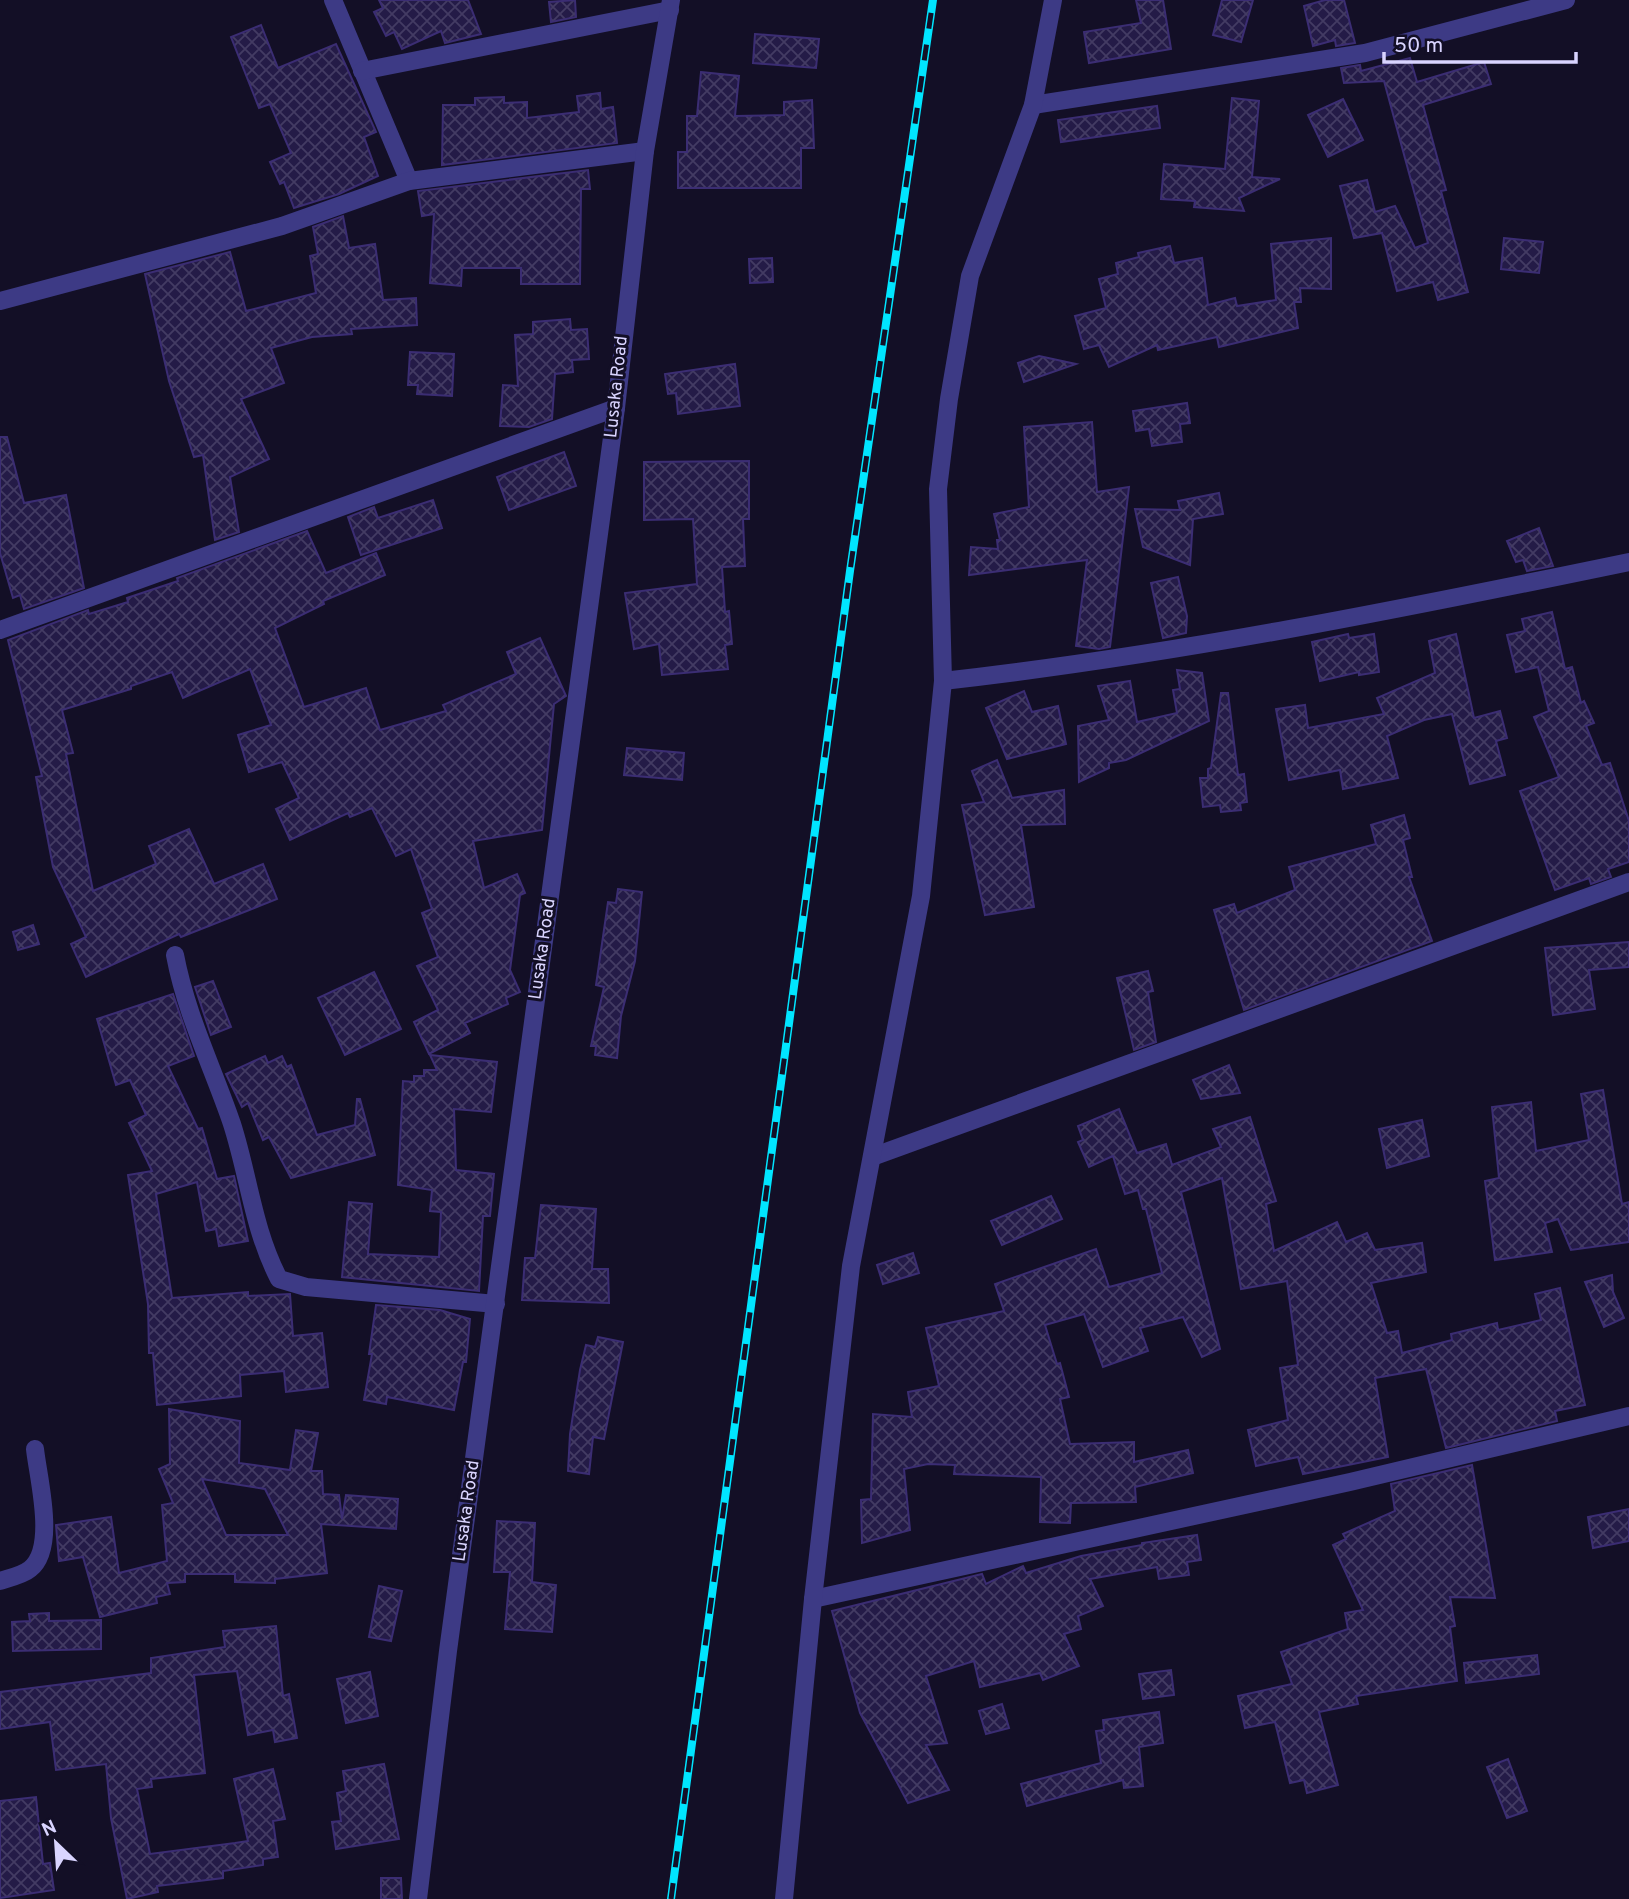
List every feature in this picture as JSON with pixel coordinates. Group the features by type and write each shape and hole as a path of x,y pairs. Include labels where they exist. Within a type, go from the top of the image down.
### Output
{"street":[{"path":"333,0 409,181"},
{"path":"784,1899 813,1599 851,1266 921,896 943,681 938,489 949,399 970,276 1033,105 1053,0"},
{"path":"1033,105 1365,53 1566,0"},
{"path":"362,71 670,5"},
{"name":"Lusaka Road","path":"418,1899 616,408 645,151 670,5"},
{"path":"0,301 282,226 409,181 645,151"},
{"path":"0,630 616,408"},
{"path":"943,681 1074,667 1175,650 1629,562"},
{"path":"872,1157 1629,882"},
{"path":"175,955 181,989 232,1126 263,1247 279,1279 306,1287 496,1304"},
{"path":"813,1599 1350,1482 1629,1416"},
{"path":"0,1581 31,1569 41,1552 46,1535 34,1449"}],"building":[{"path":"379,0 468,0 481,34 445,43 441,31 402,49 394,32 386,36 374,12 383,8"},
{"path":"575,0 576,17 551,22 549,2"},
{"path":"1136,0 1163,0 1171,49 1089,63 1084,32 1141,23"},
{"path":"1222,0 1253,0 1241,42 1213,35"},
{"path":"1325,0 1344,0 1355,43 1336,46 1335,40 1313,46 1304,6"},
{"path":"261,25 278,68 336,44 376,132 364,137 378,176 339,194 294,208 284,182 280,184 270,162 291,153 270,104 259,108 231,37"},
{"path":"755,34 819,39 816,68 753,63"},
{"path":"1410,58 1417,82 1484,62 1491,84 1423,105 1446,190 1441,191 1468,292 1438,300 1433,282 1397,291 1382,233 1354,238 1340,186 1367,180 1375,212 1395,206 1415,248 1428,243 1384,81 1344,83 1341,68 1360,65 1361,71"},
{"path":"701,72 739,76 735,116 784,115 784,102 812,100 814,148 801,148 801,188 678,188 678,152 687,152 687,116 697,116"},
{"path":"600,93 601,109 613,107 617,143 442,165 443,105 475,105 475,98 504,97 504,103 527,102 527,118 579,112 577,96"},
{"path":"1232,98 1259,101 1252,177 1280,179 1239,198 1244,211 1194,207 1195,201 1161,199 1164,164 1225,169"},
{"path":"1343,99 1363,140 1328,157 1308,115"},
{"path":"1157,106 1160,128 1061,142 1058,120"},
{"path":"588,170 590,189 581,189 580,284 521,284 521,268 462,268 461,286 430,283 434,214 422,216 418,191"},
{"path":"343,216 349,248 375,244 383,300 416,298 417,325 351,329 352,334 312,337 271,348 284,383 241,399 269,459 230,477 239,532 215,540 203,455 194,457 169,381 145,274 230,252 246,311 316,293 310,256 318,254 313,227"},
{"path":"1331,238 1331,289 1300,288 1301,302 1294,302 1298,328 1219,347 1217,337 1158,350 1157,345 1109,367 1099,345 1084,349 1075,316 1106,308 1099,279 1118,274 1116,263 1139,257 1138,253 1170,246 1174,263 1202,258 1208,305 1235,298 1237,306 1276,300 1271,244"},
{"path":"1504,238 1543,242 1539,273 1501,269"},
{"path":"772,258 773,282 750,283 749,259"},
{"path":"570,319 571,330 587,329 589,359 572,360 573,372 555,374 552,419 529,427 500,426 503,385 518,386 515,335 533,334 533,322"},
{"path":"410,352 454,354 452,396 417,394 418,385 408,385"},
{"path":"1039,356 1076,364 1024,382 1018,363"},
{"path":"735,364 740,406 678,414 676,393 668,394 665,374"},
{"path":"1187,403 1190,423 1180,424 1182,442 1152,446 1149,429 1136,431 1133,411"},
{"path":"1092,422 1097,492 1129,487 1110,647 1099,649 1076,646 1087,560 969,575 971,547 998,549 997,540 1000,540 994,514 1029,507 1024,427"},
{"path":"0,437 7,437 24,503 66,495 84,588 24,609 20,595 13,598 0,553"},
{"path":"564,452 576,486 509,510 497,477"},
{"path":"749,461 749,519 743,519 745,566 722,567 725,612 729,611 732,644 725,645 728,669 662,675 659,644 634,649 625,593 697,584 693,519 644,520 644,462"},
{"path":"1219,493 1223,514 1193,519 1190,565 1143,547 1135,509 1180,510 1178,501"},
{"path":"433,500 442,528 361,555 348,517 374,507 378,518"},
{"path":"1539,528 1553,566 1527,571 1523,560 1516,562 1507,541"},
{"path":"307,531 326,573 376,553 385,575 323,601 324,604 275,628 304,707 366,688 380,730 446,711 443,705 516,674 507,652 540,638 566,696 554,704 542,830 473,841 484,888 517,874 525,893 520,895 510,970 520,992 506,998 508,1004 465,1023 470,1033 429,1054 414,1022 438,1010 417,966 438,957 422,913 432,909 411,849 396,856 372,808 350,817 348,813 290,840 276,809 299,798 282,762 249,772 238,735 271,725 250,669 183,698 172,672 131,686 131,689 62,710 73,753 66,754 93,891 156,864 149,846 189,829 214,884 263,864 277,899 181,937 179,934 86,977 71,944 86,937 53,867 36,777 42,776 8,640 88,610 89,614 128,602 127,598 178,581 177,578"},
{"path":"1178,577 1187,616 1186,633 1163,638 1151,583"},
{"path":"1552,612 1565,669 1572,667 1581,703 1584,701 1594,723 1586,726 1602,765 1610,763 1629,821 1629,862 1608,869 1611,877 1591,884 1589,878 1555,890 1520,791 1559,777 1534,717 1549,711 1538,667 1516,672 1507,635 1525,631 1522,619"},
{"path":"1348,634 1349,638 1374,634 1379,672 1359,675 1359,672 1320,681 1312,642"},
{"path":"1456,634 1474,718 1500,711 1507,738 1496,741 1505,775 1470,784 1452,714 1424,720 1387,736 1398,778 1343,789 1340,770 1289,780 1276,709 1305,705 1308,728 1384,714 1377,698 1435,673 1429,641"},
{"path":"1177,670 1202,673 1209,721 1126,760 1109,763 1109,768 1079,782 1078,726 1109,720 1098,686 1130,681 1137,722 1177,713 1173,690 1180,689"},
{"path":"1024,691 1032,712 1058,706 1066,744 1007,759 986,708"},
{"path":"1221,693 1228,693 1238,775 1244,774 1247,802 1240,803 1241,810 1221,812 1220,805 1203,807 1200,778 1208,778 1208,769 1211,768"},
{"path":"627,748 684,753 682,780 624,775"},
{"path":"997,760 1012,798 1064,790 1065,824 1021,825 1034,907 985,915 962,805 984,802 972,771"},
{"path":"1404,815 1410,838 1403,840 1412,877 1409,877 1432,941 1244,1010 1214,910 1234,904 1237,913 1295,890 1289,867 1376,844 1371,825"},
{"path":"618,889 642,892 635,961 621,1016 617,1058 595,1055 596,1046 591,1046 604,987 596,985 608,902 616,903"},
{"path":"33,925 39,944 18,950 13,932"},
{"path":"1629,942 1629,967 1589,970 1595,1009 1553,1015 1545,948"},
{"path":"1148,971 1153,991 1148,992 1156,1042 1134,1050 1117,978"},
{"path":"374,972 401,1029 345,1055 318,998"},
{"path":"213,981 231,1027 211,1035 195,987"},
{"path":"173,994 194,1056 168,1066 198,1129 202,1128 217,1179 234,1176 248,1241 219,1246 216,1229 206,1231 197,1182 156,1194 172,1298 248,1292 248,1296 290,1294 293,1336 322,1333 328,1387 286,1392 284,1371 240,1375 241,1396 157,1405 153,1353 149,1353 148,1304 128,1175 152,1171 129,1123 146,1115 130,1080 116,1085 97,1019"},
{"path":"430,1055 497,1062 491,1112 454,1109 456,1170 494,1174 490,1216 483,1216 479,1291 342,1277 349,1202 372,1204 368,1254 439,1257 441,1212 430,1211 432,1190 398,1185 403,1081 414,1082 414,1076 424,1076 424,1070 437,1070"},
{"path":"265,1056 268,1063 282,1056 287,1067 291,1065 317,1135 355,1125 357,1099 360,1099 375,1155 291,1178 269,1137 263,1140 248,1103 242,1107 226,1074"},
{"path":"1229,1065 1240,1093 1201,1099 1193,1080"},
{"path":"1603,1090 1622,1204 1629,1202 1629,1242 1571,1250 1558,1219 1545,1223 1552,1252 1495,1260 1485,1181 1499,1178 1492,1107 1531,1102 1536,1151 1589,1140 1581,1094"},
{"path":"1119,1109 1137,1153 1166,1144 1172,1165 1221,1147 1213,1129 1250,1117 1276,1201 1266,1204 1274,1251 1337,1222 1346,1242 1367,1233 1375,1250 1422,1243 1426,1272 1371,1283 1387,1333 1398,1331 1402,1353 1452,1340 1451,1334 1497,1323 1498,1330 1541,1320 1535,1294 1560,1288 1585,1405 1555,1411 1557,1421 1446,1448 1426,1369 1375,1378 1388,1457 1303,1474 1298,1457 1256,1466 1248,1430 1288,1420 1280,1368 1298,1365 1287,1281 1241,1289 1222,1178 1181,1192 1220,1349 1202,1357 1183,1317 1140,1328 1148,1351 1103,1367 1084,1314 1045,1325 1057,1364 1060,1363 1069,1397 1060,1399 1070,1444 1134,1442 1134,1462 1188,1450 1193,1473 1135,1487 1136,1502 1071,1503 1070,1523 1040,1522 1041,1477 954,1474 955,1465 928,1464 904,1469 910,1530 862,1543 861,1500 871,1499 873,1414 912,1417 908,1392 939,1386 926,1328 1004,1311 995,1284 1096,1249 1109,1287 1162,1273 1146,1209 1143,1209 1138,1190 1125,1194 1113,1156 1089,1167 1078,1142 1083,1140 1078,1126"},
{"path":"1422,1120 1429,1156 1387,1168 1379,1129"},
{"path":"1051,1196 1062,1219 1002,1245 991,1221"},
{"path":"541,1205 596,1209 592,1269 608,1269 609,1303 522,1300 525,1258 535,1258"},
{"path":"913,1253 919,1273 883,1284 877,1265"},
{"path":"1612,1275 1613,1292 1624,1318 1604,1327 1585,1282"},
{"path":"376,1305 440,1310 470,1319 466,1362 463,1362 454,1410 387,1397 386,1404 364,1400 372,1354 369,1354"},
{"path":"598,1337 623,1342 604,1439 593,1437 589,1474 568,1471 570,1434 580,1370 586,1345 595,1347"},
{"path":"169,1409 240,1421 239,1463 290,1470 296,1430 318,1433 311,1471 322,1471 323,1494 339,1495 342,1519 346,1495 398,1499 396,1529 321,1524 327,1573 275,1579 275,1583 235,1582 235,1574 185,1574 185,1582 167,1583 170,1594 156,1597 157,1603 100,1617 83,1557 59,1561 56,1525 111,1517 119,1573 167,1561 162,1505 173,1503 159,1469 170,1464","holes":["202,1479 265,1489 288,1535 226,1535"]},
{"path":"1472,1465 1495,1598 1450,1597 1455,1626 1450,1627 1457,1681 1356,1696 1358,1704 1319,1712 1338,1785 1307,1793 1304,1780 1290,1783 1275,1722 1245,1728 1238,1696 1292,1684 1281,1652 1348,1629 1345,1613 1363,1610 1333,1545 1346,1539 1343,1534 1395,1511 1391,1484"},
{"path":"1629,1509 1629,1541 1593,1548 1588,1517"},
{"path":"497,1521 535,1523 532,1582 556,1585 552,1632 505,1629 510,1572 494,1572"},
{"path":"1197,1535 1201,1560 1187,1562 1189,1575 1159,1579 1157,1567 1090,1579 1103,1606 1078,1616 1081,1629 1064,1634 1079,1666 1043,1680 1040,1673 980,1687 974,1661 926,1676 947,1743 926,1745 949,1790 908,1803 860,1713 832,1611 982,1574 986,1584 1023,1566 1026,1573 1081,1556"},
{"path":"379,1586 402,1591 391,1641 369,1637"},
{"path":"49,1613 49,1621 101,1620 101,1649 13,1651 12,1622 30,1621 29,1614"},
{"path":"276,1626 283,1696 289,1694 297,1738 275,1742 273,1730 248,1735 237,1671 194,1675 205,1773 151,1779 152,1787 137,1789 150,1854 235,1843 248,1841 234,1779 273,1769 285,1819 273,1821 278,1857 263,1859 263,1865 223,1871 223,1878 157,1886 158,1892 127,1899 111,1818 106,1764 56,1770 50,1722 0,1729 0,1692 151,1673 151,1658 225,1647 223,1631"},
{"path":"1537,1655 1539,1674 1466,1683 1464,1663"},
{"path":"1171,1670 1174,1695 1143,1699 1139,1674"},
{"path":"370,1672 378,1716 346,1723 337,1679"},
{"path":"1002,1704 1009,1728 986,1734 979,1711"},
{"path":"1159,1712 1163,1743 1139,1747 1143,1786 1124,1788 1123,1780 1027,1806 1021,1784 1101,1763 1096,1731 1104,1730 1103,1720"},
{"path":"1508,1759 1527,1811 1507,1818 1487,1767"},
{"path":"384,1764 399,1839 336,1849 332,1822 341,1821 337,1793 346,1791 343,1771"},
{"path":"36,1797 43,1864 50,1863 54,1890 0,1898 0,1801"},
{"path":"381,1878 401,1878 402,1899 381,1899"}],"railway":[{"path":"671,1899 850,571 933,0"}]}
